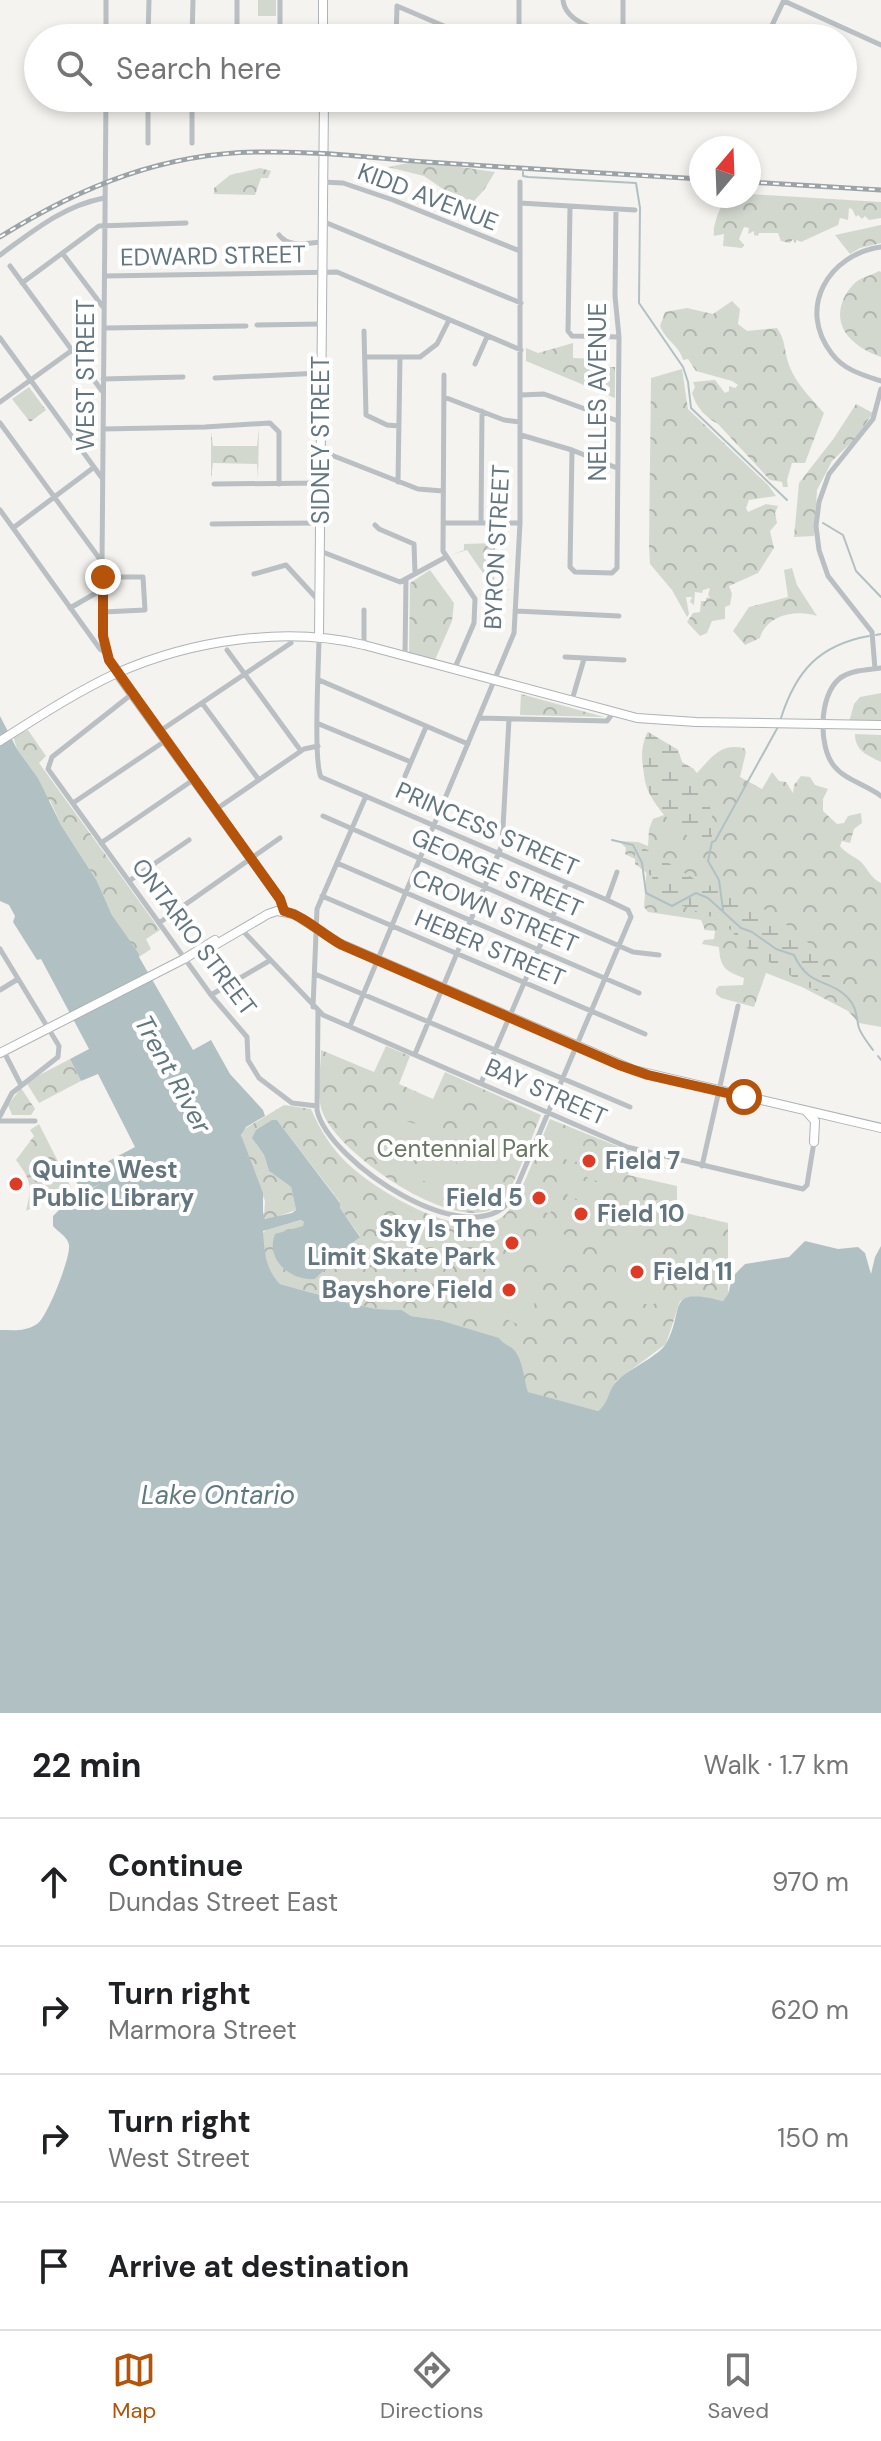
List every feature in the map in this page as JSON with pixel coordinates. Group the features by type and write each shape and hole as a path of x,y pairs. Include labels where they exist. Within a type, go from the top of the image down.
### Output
{"main road":[{"path":"323,0 323,24"},
{"name":"SIDNEY STREET","path":"319,636 324,112"},
{"path":"0,741 117,673 180,652 223,642 319,636 364,645 613,713 662,720 881,725"},
{"path":"117,673 252,859 284,911"},
{"path":"272,912 276,894"},
{"path":"2,1052 215,945 272,912 284,911 378,960 634,1070 881,1128"},
{"path":"805,1111 815,1121 814,1142"}],"street":[{"path":"106,0 106,24"},
{"path":"148,24 149,0"},
{"path":"192,24 193,0"},
{"path":"237,0 237,24"},
{"path":"280,0 280,24"},
{"path":"519,0 519,24"},
{"path":"563,0 567,12 585,24"},
{"path":"623,0 623,24"},
{"path":"773,24 784,0 836,24"},
{"path":"396,24 397,6 439,24"},
{"path":"857,34 881,45"},
{"name":"WEST STREET","path":"105,652 102,563 106,112"},
{"path":"148,112 148,143"},
{"path":"192,112 192,143"},
{"name":"KIDD AVENUE","path":"322,182 343,183 393,200 520,251"},
{"name":"BYRON STREET","path":"350,1026 514,633 520,523 520,182"},
{"path":"0,255 55,215 81,203 104,198"},
{"path":"520,203 635,210"},
{"path":"570,207 568,331 572,336 619,337"},
{"name":"NELLES AVENUE","path":"572,450 570,567 575,572 613,573 617,568 619,337 615,296 616,209"},
{"path":"322,221 521,303"},
{"path":"22,283 104,225 186,223"},
{"path":"279,235 290,243 322,242"},
{"path":"881,247 861,250 835,267 825,283 817,310 820,332 832,355 850,370 881,381"},
{"path":"62,254 104,307"},
{"path":"10,266 103,392"},
{"name":"EDWARD STREET","path":"105,276 337,272 521,350"},
{"path":"367,357 420,357 437,344 449,320"},
{"path":"257,325 321,324"},
{"path":"104,328 246,326"},
{"path":"364,331 366,415 387,425 399,426"},
{"path":"475,364 487,337"},
{"path":"0,338 103,479"},
{"path":"0,402 71,351"},
{"path":"398,482 400,357"},
{"path":"215,378 321,373"},
{"path":"444,375 443,551 475,599 474,623 454,670"},
{"path":"103,379 183,377"},
{"path":"881,389 873,419 829,474 819,502 816,526 819,550 828,576 872,632 878,668 852,672 841,678 828,694 825,745 833,766 881,796"},
{"path":"521,395 544,394 618,421"},
{"path":"444,397 504,420 520,422"},
{"path":"481,523 482,411"},
{"path":"0,423 102,563"},
{"path":"103,429 270,423 279,432 279,484"},
{"path":"521,435 617,468"},
{"path":"321,451 423,491 443,491"},
{"path":"93,468 99,470 103,466"},
{"path":"13,528 93,468"},
{"path":"214,484 321,483"},
{"path":"0,510 105,652 117,673"},
{"path":"212,524 320,523"},
{"path":"443,523 520,523"},
{"path":"375,525 414,544 415,574"},
{"path":"320,551 400,582 446,557"},
{"path":"254,574 286,565 320,601"},
{"path":"103,577 142,577 145,610 103,612"},
{"path":"405,656 406,580"},
{"path":"70,608 103,589"},
{"path":"364,610 364,645"},
{"path":"516,611 619,616"},
{"name":"SIDNEY STREET","path":"319,636 319,775 325,779"},
{"path":"159,732 291,643"},
{"path":"227,650 301,751"},
{"path":"565,657 624,660"},
{"path":"572,701 584,659"},
{"path":"319,680 468,744"},
{"name":"ONTARIO STREET","path":"132,694 52,757 48,769 184,959 247,1037 248,1060 259,1078 292,1103 317,1106"},
{"path":"202,703 259,780"},
{"path":"479,718 607,721 613,713"},
{"path":"415,1054 502,845 509,719"},
{"path":"319,724 411,762"},
{"path":"405,776 426,727"},
{"path":"73,803 166,741"},
{"path":"215,810 301,751 318,746"},
{"name":"PRINCESS STREET","path":"325,779 628,910 631,917 619,946"},
{"path":"101,843 193,780"},
{"path":"366,796 317,909 317,1106 319,1117 340,1147 377,1179 425,1206 471,1217 490,1216 510,1202 619,946"},
{"name":"GEORGE STREET","path":"323,816 633,952 659,955"},
{"path":"159,923 280,838"},
{"path":"129,881 189,840"},
{"name":"CROWN STREET","path":"337,863 639,993"},
{"path":"607,900 617,872"},
{"path":"481,1083 567,883"},
{"name":"HEBER STREET","path":"322,896 645,1034"},
{"name":"BAY STREET","path":"236,931 316,1009 627,1147 803,1189 807,1185 821,1115"},
{"path":"0,949 59,1046 58,1057 12,1093 1,1119 35,1121"},
{"path":"211,995 269,961"},
{"path":"315,974 364,992 630,1107"},
{"path":"0,990 18,979"},
{"path":"702,1166 738,1006"},
{"path":"2,1052 21,1085"}],"green space":[{"path":"258,0 276,0 276,16 258,16"},
{"path":"418,161 495,172 473,202 443,189 424,176 388,167"},
{"path":"260,168 271,171 268,178 261,178 255,195 214,194 214,188 230,175"},
{"path":"761,195 881,202 881,218 869,220 865,216 862,219 849,208 848,220 840,218 838,225 795,243 793,239 790,243 781,241 778,233 759,233 758,236 754,235 754,231 748,234 749,228 744,227 739,239 744,245 742,248 723,246 724,234 714,236 721,208 761,208"},
{"path":"881,225 881,243 850,254 835,235"},
{"path":"879,271 881,357 849,337 840,313 843,300 852,286"},
{"path":"732,301 740,309 738,324 747,331 777,328 792,372 824,413 805,463 792,463 788,487 783,487 782,482 770,480 702,411 692,393 695,387 693,382 715,380 725,393 729,391 729,386 735,388 738,385 696,371 688,359 683,360 660,326 665,312 687,308 713,314"},
{"path":"573,343 573,358 598,359 599,367 615,367 615,398 526,361 526,348 538,353"},
{"path":"682,369 688,409 776,496 749,500 748,512 766,504 778,506 775,513 777,523 770,531 774,548 758,573 729,586 732,594 730,605 725,607 725,619 712,621 707,633 700,636 687,622 693,613 700,612 701,601 710,597 710,588 702,593 695,592 694,605 690,602 692,597 686,597 687,617 672,590 650,564 651,378"},
{"path":"29,387 46,410 30,422 12,399"},
{"path":"856,404 873,413 856,438 832,461 817,490 814,536 794,537 799,483"},
{"path":"259,428 258,479 257,464 213,463 211,479 211,432 213,446 257,446"},
{"path":"495,543 494,587 512,590 494,589 479,596 492,586 467,550 451,555 464,550 464,544"},
{"path":"792,568 797,585 817,616 800,613 775,619 763,630 760,638 745,645 733,631 749,607 788,597 784,570"},
{"path":"430,570 454,603 452,621 435,660 409,653 410,583"},
{"path":"881,693 881,723 849,722 854,704 860,697"},
{"path":"521,694 604,717 520,715"},
{"path":"28,730 46,756 39,763 160,930 146,939 151,949 139,957 112,915 97,881 61,825 38,778 17,749 13,736"},
{"path":"648,732 678,750 682,762 697,773 723,749 744,748 746,752 740,777 762,789 772,772 779,781 786,782 793,793 794,785 801,776 810,777 815,785 828,789 823,799 823,811 837,824 844,823 848,816 861,813 862,823 854,829 850,843 842,841 840,846 881,883 881,1027 859,1023 848,1011 802,987 766,973 754,1007 721,998 716,994 719,986 743,985 744,978 725,967 719,947 702,944 704,940 714,939 715,931 705,930 701,920 648,912 644,907 647,865 625,854 626,848 619,841 648,846 653,819 664,815 652,797 644,775 642,752"},
{"path":"648,732 678,750 682,762 694,769 698,776 712,813 709,847 680,830 653,801 644,778 644,743"},
{"path":"855,734 881,735 881,762 860,748"},
{"path":"641,846 696,880 756,904 782,921 812,946 835,985 834,991 826,994 810,988 746,947 722,921 665,899 651,876 635,864 635,852"},
{"name":"Centennial Park","path":"386,1046 410,1056 399,1084 433,1099 445,1072 541,1115 517,1175 500,1204 482,1212 458,1211 430,1202 374,1169 332,1129 320,1104 321,1050 374,1072"},
{"path":"70,1059 81,1081 39,1103 26,1082"},
{"path":"21,1088 35,1109 31,1115 12,1115 8,1105"},
{"path":"408,1091 423,1097 416,1113 401,1106"},
{"path":"425,1098 440,1104 433,1120 418,1114"},
{"name":"Centennial Park","path":"284,1105 311,1109 322,1132 337,1152 379,1188 422,1211 466,1224 486,1224 509,1211 550,1119 634,1153 628,1175 677,1186 677,1211 728,1223 728,1294 723,1301 695,1296 680,1301 666,1344 616,1381 598,1411 535,1395 528,1392 523,1377 439,1320 411,1316 402,1310 352,1304 280,1284 272,1276 265,1260 263,1233 266,1230 304,1222 315,1279 338,1257 337,1254 360,1236 340,1208 340,1202 277,1120 256,1144 264,1155 269,1171 291,1187 296,1210 268,1220 264,1217 265,1201 241,1131"},
{"path":"392,1117 423,1126 409,1175 377,1165"},
{"path":"39,1124 71,1187 26,1211 29,1184 16,1160 34,1136 30,1130"},
{"path":"432,1128 464,1137 449,1188 417,1179"},
{"path":"548,1130 583,1144 575,1163 540,1149"},
{"path":"469,1139 501,1148 487,1199 454,1190"},
{"path":"586,1142 619,1155 615,1164 601,1159 615,1166 611,1175 596,1169 610,1176 607,1185 574,1172"},
{"path":"574,1177 605,1189 597,1208 602,1211 594,1230 559,1216 567,1197 588,1204 567,1195"},
{"name":"Field 5","path":"528,1183 557,1195 550,1214 520,1202"},
{"path":"542,1222 559,1230 568,1239 569,1252 564,1270 529,1257"},
{"name":"Sky Is The Limit Skate Park","path":"505,1231 525,1239 518,1255 499,1247"},
{"name":"Field 11","path":"652,1238 657,1243 658,1301 654,1304 622,1304 617,1300 615,1243 619,1239"},
{"name":"Bayshore Field","path":"498,1256 520,1269 532,1284 534,1303 527,1328 480,1308 478,1303"}],"water":[{"name":"Lake Ontario","path":"0,716 17,749 38,778 61,825 97,881 112,915 139,954 193,1050 211,1040 230,1074 263,1110 265,1116 246,1127 241,1135 263,1193 265,1219 296,1210 291,1187 269,1171 264,1155 252,1138 256,1130 277,1120 340,1203 340,1208 360,1237 338,1254 315,1279 306,1279 282,1267 273,1243 275,1234 303,1226 304,1222 301,1220 263,1231 268,1265 280,1284 352,1304 402,1310 411,1316 439,1320 499,1338 518,1355 528,1392 598,1411 618,1380 652,1357 667,1342 680,1303 685,1298 705,1297 723,1301 733,1276 745,1264 789,1257 805,1241 838,1249 858,1247 865,1253 871,1274 881,1246 881,1713 0,1713 0,1330 32,1327 41,1319 52,1300 69,1252 67,1240 53,1226 53,1216 65,1204 102,1183 82,1193 75,1179 135,1147 98,1074 81,1081 70,1059 89,1049 41,959 37,960 13,922 15,916 9,905 0,901"}],"waterway":[{"path":"523,172 523,176 528,177 636,183 640,208 639,303 683,367 691,408 787,500"},
{"path":"823,523 843,535 856,571 881,597"},
{"path":"876,635 881,634"},
{"path":"781,718 794,687 812,663 836,646 869,636"},
{"path":"723,910 719,880 708,861 712,842 779,725"},
{"path":"612,840 633,845 642,863 646,893 672,906 696,893 708,898 741,928 776,949 794,955 806,973 841,992 853,1005 860,1031 873,1050"},
{"path":"878,1056 881,1060"}],"railway":[{"path":"0,237 62,202 126,175 192,158 227,154 325,154 689,178"},
{"path":"761,183 881,190"}],"place":[{"name":"Field 7","path":"589,1161"},
{"name":"Quinte West Public Library","path":"16,1184"},
{"name":"Field 5","path":"539,1198"},
{"name":"Field 10","path":"581,1214"},
{"name":"Sky Is The Limit Skate Park","path":"512,1243"},
{"name":"Field 11","path":"637,1272"},
{"name":"Bayshore Field","path":"509,1290"}],"route":[{"path":"103,577 103,636 109,660 280,899 284,911 299,917 342,945 619,1065 648,1075 744,1097"}],"water label":[{"name":"Trent River","path":"173,1074"}]}
